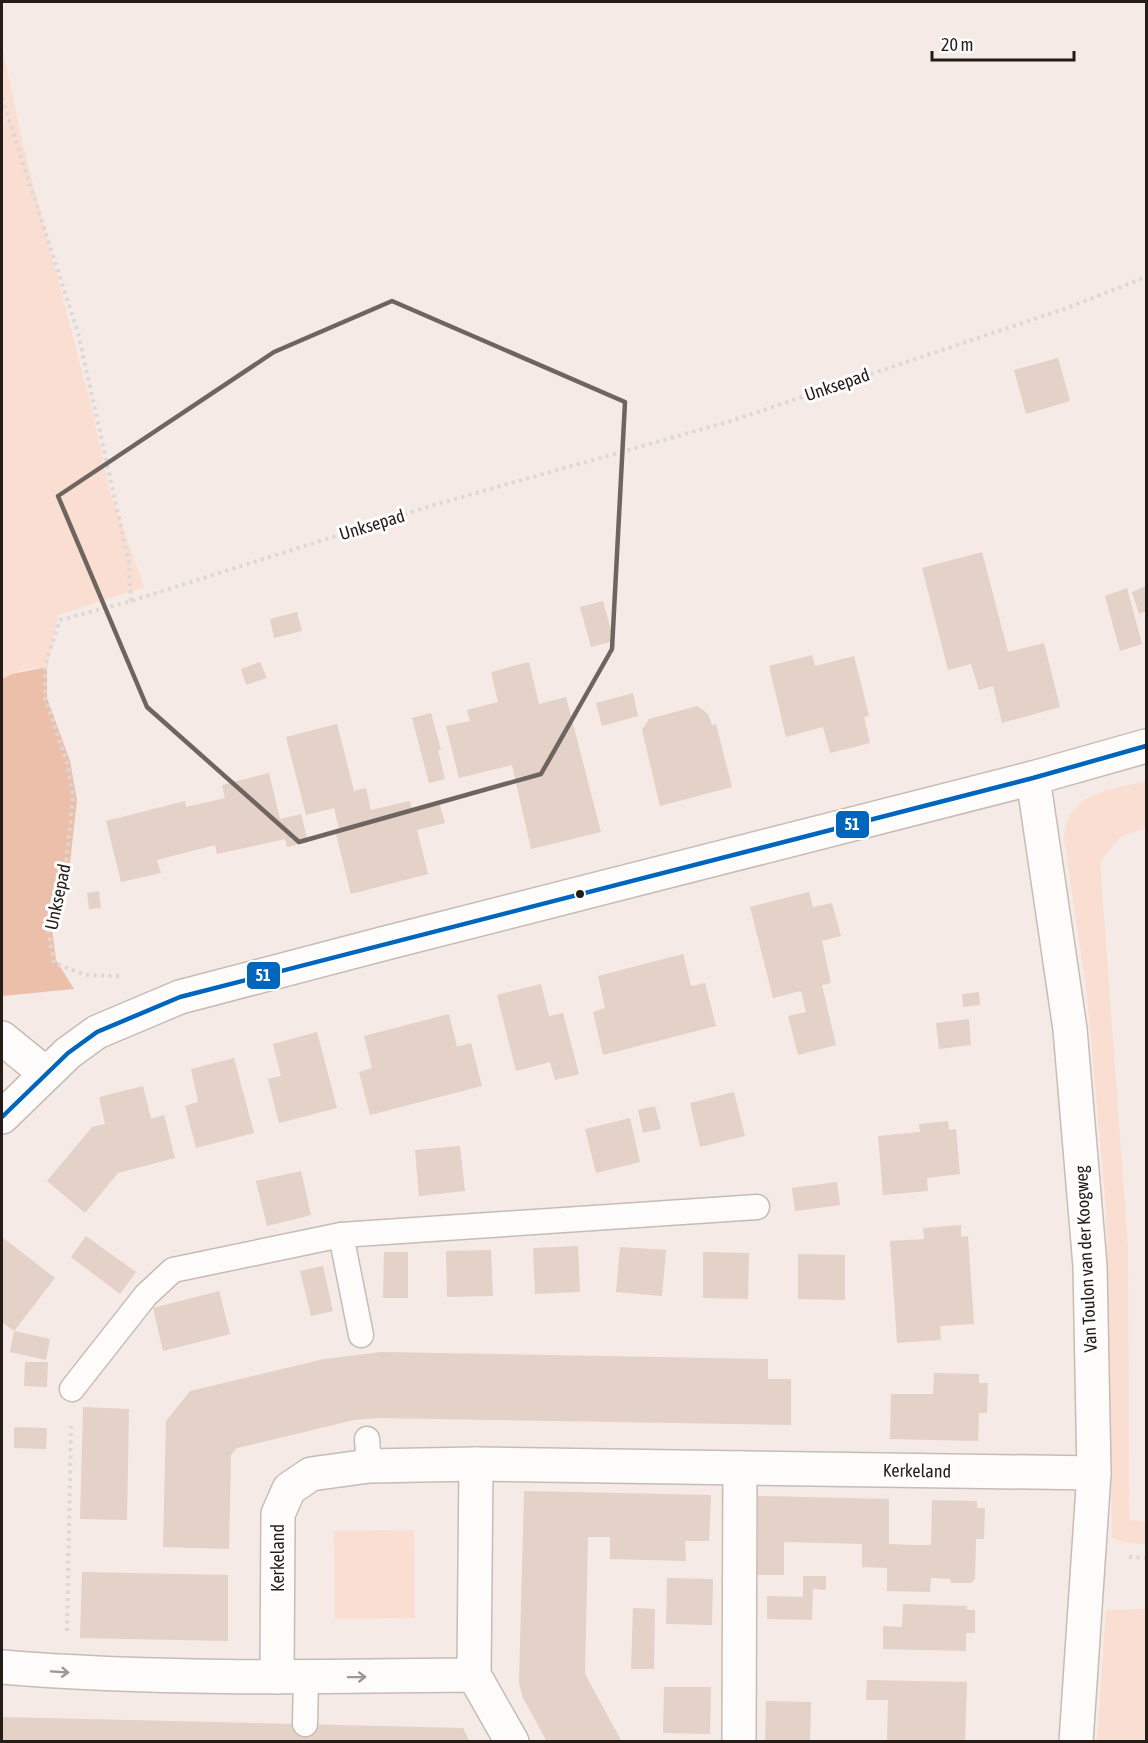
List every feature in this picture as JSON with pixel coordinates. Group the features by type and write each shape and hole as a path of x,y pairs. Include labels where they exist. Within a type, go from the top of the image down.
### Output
{"street":[{"path":"2,1117 45,1073 97,1032 180,997 394,940 1033,778 1146,746"},
{"name":"Van Toulon van der Koogweg","path":"1033,778 1070,1029 1090,1266 1094,1473 1076,1742"},
{"path":"2,1038 45,1073"},
{"name":"Kerkeland","path":"292,1677 278,1514 289,1489 310,1474 368,1453 476,1464 1094,1473"},
{"path":"476,1464 474,1675 512,1742"},
{"path":"739,1742 740,1468"},
{"path":"2,1667 67,1672 292,1677 474,1675"}],"lane":[{"path":"72,1389 146,1295 173,1270 341,1235 757,1207"},
{"path":"341,1235 361,1335"},
{"path":"292,1677 305,1724"}],"path":[{"path":"2,98 78,333 129,564 131,601"},
{"name":"Unksepad","path":"121,976 86,975 54,963 48,929 65,872 73,796 67,763 45,698 45,665 60,620 131,601 437,504 730,421 1067,308 1146,277"},
{"path":"67,1672 72,1389"}],"highlighted area":[{"path":"392,301 625,402 612,649 541,774 299,842 147,707 58,496 274,352"}],"shaded area":[{"path":"2,47 24,149 92,410 110,492 144,587 58,615 47,670 36,668 24,670 2,679"},
{"path":"42,668 47,670 47,698 70,761 77,800 69,872 52,929 56,960 74,989 2,996 2,679 12,674"},
{"path":"1146,781 1146,828 1121,836 1100,861 1128,1248 1129,1520 1146,1522 1146,1544 1123,1542 1112,1538 1106,1207 1087,995 1064,838 1068,819 1082,802 1102,792"},
{"path":"414,1530 415,1618 335,1619 334,1531"},
{"path":"1146,1609 1146,1741 1097,1741 1106,1610"}],"building":[{"path":"1058,358 1070,401 1026,414 1014,370"},
{"path":"982,552 1008,652 1044,643 1060,707 1002,723 993,686 979,690 971,664 948,670 922,568"},
{"path":"1146,586 1146,611 1139,614 1132,592"},
{"path":"1127,588 1142,644 1120,651 1105,596"},
{"path":"603,601 614,641 591,647 580,607"},
{"path":"297,612 302,631 274,638 270,619"},
{"path":"812,655 815,666 854,656 869,716 864,717 870,743 830,753 823,727 786,737 769,666"},
{"path":"260,662 267,678 246,685 241,669"},
{"path":"529,662 539,704 566,697 601,832 531,849 512,765 459,778 446,726 470,721 467,710 498,702 491,672"},
{"path":"633,693 638,716 602,726 596,703"},
{"path":"697,706 708,714 712,725 716,724 732,787 660,806 642,730 649,719"},
{"path":"431,713 441,750 438,750 445,779 429,783 412,718"},
{"path":"337,724 354,791 366,788 371,810 410,801 412,809 439,802 445,823 417,830 428,874 351,894 336,834 340,833 334,808 306,815 286,737"},
{"path":"269,773 280,819 301,814 308,842 287,847 285,839 217,854 215,845 157,860 161,873 121,882 106,821 185,801 186,807 225,798 222,785"},
{"path":"99,891 101,908 89,909 87,893"},
{"path":"809,892 813,907 832,903 841,936 822,941 831,983 822,985 836,1045 798,1055 788,1016 806,1012 801,991 773,998 750,907"},
{"path":"683,954 691,986 705,983 716,1026 603,1055 593,1012 605,1008 598,976"},
{"path":"541,984 549,1016 563,1013 579,1074 555,1080 550,1062 516,1071 497,995"},
{"path":"979,992 980,1005 963,1007 962,994"},
{"path":"449,1014 457,1047 471,1043 482,1086 370,1115 359,1072 372,1068 364,1036"},
{"path":"969,1019 971,1045 939,1049 936,1023"},
{"path":"317,1032 337,1108 279,1123 268,1079 281,1076 273,1044"},
{"path":"234,1058 254,1133 196,1148 185,1106 198,1102 191,1069"},
{"path":"143,1086 151,1119 164,1115 175,1158 118,1173 85,1213 47,1181 92,1127 105,1124 99,1097"},
{"path":"734,1092 745,1136 700,1147 690,1103"},
{"path":"655,1106 661,1129 643,1133 638,1110"},
{"path":"630,1118 640,1162 596,1173 585,1129"},
{"path":"948,1121 949,1130 956,1129 960,1174 927,1178 928,1191 883,1195 878,1136 920,1132 919,1124"},
{"path":"460,1146 465,1191 419,1196 415,1150"},
{"path":"301,1171 311,1215 267,1226 256,1181"},
{"path":"837,1182 840,1205 795,1211 792,1188"},
{"path":"961,1225 961,1237 968,1236 974,1324 940,1326 941,1340 897,1343 890,1241 924,1239 923,1228"},
{"path":"86,1236 136,1272 120,1294 71,1257"},
{"path":"2,1237 55,1278 14,1331 2,1322"},
{"path":"578,1246 580,1292 535,1294 533,1248"},
{"path":"620,1247 666,1250 662,1296 616,1292"},
{"path":"491,1250 493,1296 447,1297 446,1251"},
{"path":"384,1252 408,1252 408,1298 383,1298"},
{"path":"703,1252 749,1253 748,1299 703,1298"},
{"path":"798,1254 845,1255 845,1300 798,1299"},
{"path":"323,1266 333,1311 311,1316 300,1271"},
{"path":"219,1291 230,1334 163,1351 153,1308"},
{"path":"14,1331 50,1339 46,1360 10,1352"},
{"path":"381,1352 768,1359 768,1379 791,1379 791,1425 379,1418 354,1420 237,1448 231,1455 229,1549 163,1547 166,1421 190,1391 324,1359"},
{"path":"25,1362 48,1362 47,1387 24,1386"},
{"path":"934,1373 979,1374 979,1383 988,1383 987,1413 979,1413 978,1441 890,1439 891,1394 933,1394"},
{"path":"83,1407 129,1409 127,1520 80,1519"},
{"path":"14,1427 47,1428 46,1449 14,1448"},
{"path":"524,1491 711,1495 709,1541 685,1541 686,1561 610,1559 610,1537 588,1537 585,1674 622,1742 547,1742 523,1698 519,1683"},
{"path":"758,1496 889,1499 889,1544 909,1545 931,1545 932,1500 977,1501 977,1508 985,1508 984,1539 976,1539 975,1579 971,1583 951,1583 950,1579 931,1578 930,1592 887,1591 887,1568 862,1567 862,1544 784,1542 784,1575 757,1575"},
{"path":"82,1572 228,1575 228,1641 80,1638"},
{"path":"803,1576 826,1576 826,1590 813,1589 812,1620 767,1619 767,1596 803,1597"},
{"path":"667,1578 713,1579 712,1625 666,1624"},
{"path":"903,1604 967,1606 967,1610 975,1610 975,1633 966,1633 966,1651 883,1649 883,1626 902,1627"},
{"path":"633,1608 655,1609 654,1669 631,1669"},
{"path":"867,1680 967,1682 965,1742 887,1742 888,1700 866,1700"},
{"path":"664,1687 711,1687 710,1734 663,1733"},
{"path":"766,1701 811,1702 810,1742 765,1742"},
{"path":"2,1717 463,1728 470,1742 2,1742"}],"transit line":[{"name":"51","path":"2,1117 68,1053 97,1032 180,997 1033,778 1146,746"}]}
